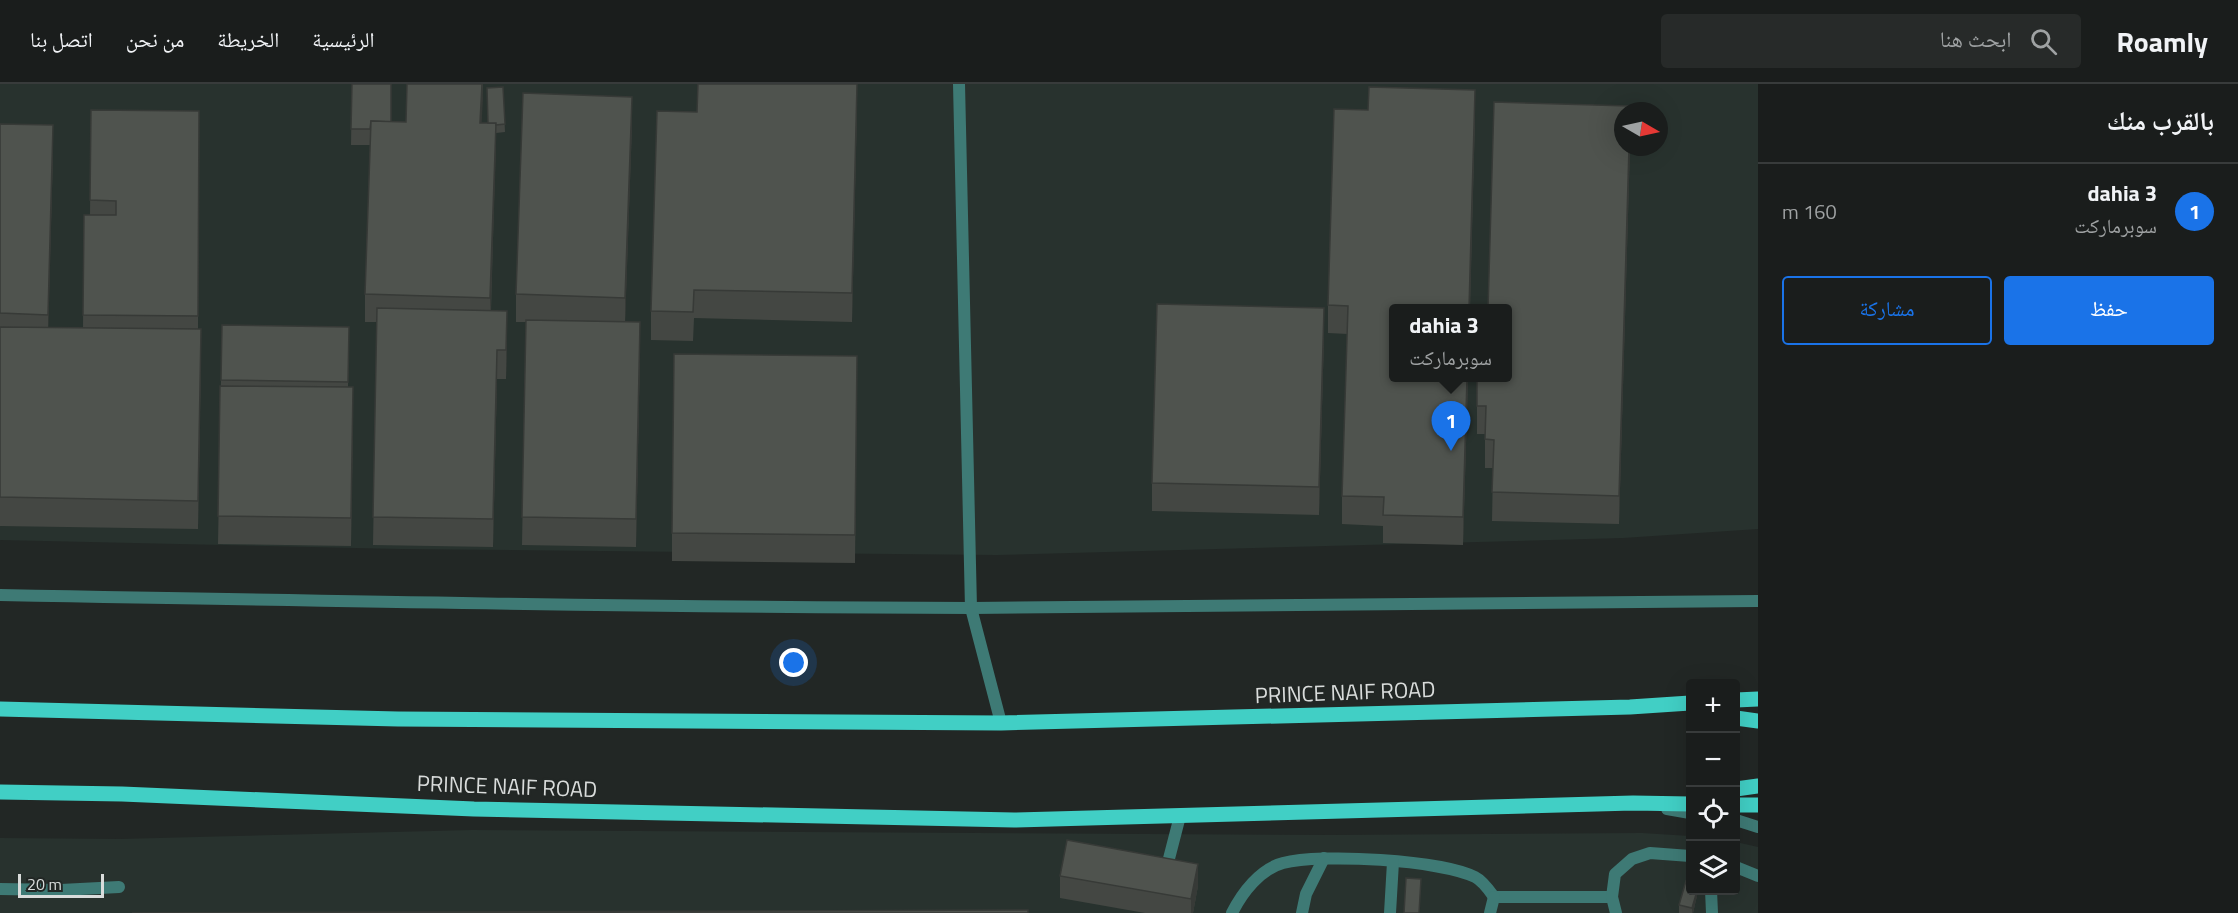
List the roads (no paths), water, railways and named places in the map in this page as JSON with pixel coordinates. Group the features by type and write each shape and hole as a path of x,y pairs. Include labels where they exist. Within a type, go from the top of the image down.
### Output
{"main road":[{"path":"1740,700 1758,699"},
{"name":"PRINCE NAIF ROAD","path":"0,709 386,718 1001,723 1630,707 1686,703"},
{"path":"1630,707 1686,713"},
{"path":"1740,719 1758,721"},
{"path":"1740,788 1758,786"},
{"name":"PRINCE NAIF ROAD","path":"0,792 122,794 474,809 1014,820 1633,803"},
{"path":"1633,803 1686,796"},
{"path":"1633,803 1686,804"},
{"path":"1740,805 1758,805"}],"street":[{"path":"959,84 971,608 1001,723"},
{"path":"0,595 415,603 971,608 1443,606 1758,601"},
{"path":"1633,803 1686,812"},
{"path":"1162,882 1180,816"},
{"path":"1740,821 1758,827"},
{"path":"1616,913 1612,897 1616,874 1632,859 1650,853 1686,856"},
{"path":"1232,913 1239,898 1259,876 1282,863 1324,858 1450,868 1478,878 1494,897 1612,897"},
{"path":"1302,913 1306,894 1324,858"},
{"path":"1390,913 1393,862"},
{"path":"1740,869 1758,876"},
{"path":"0,889 61,890 118,887"},
{"path":"1711,895 1712,913"},
{"path":"1490,913 1494,897"}],"place":[{"name":"dahia 3","path":"1451,451"}]}
